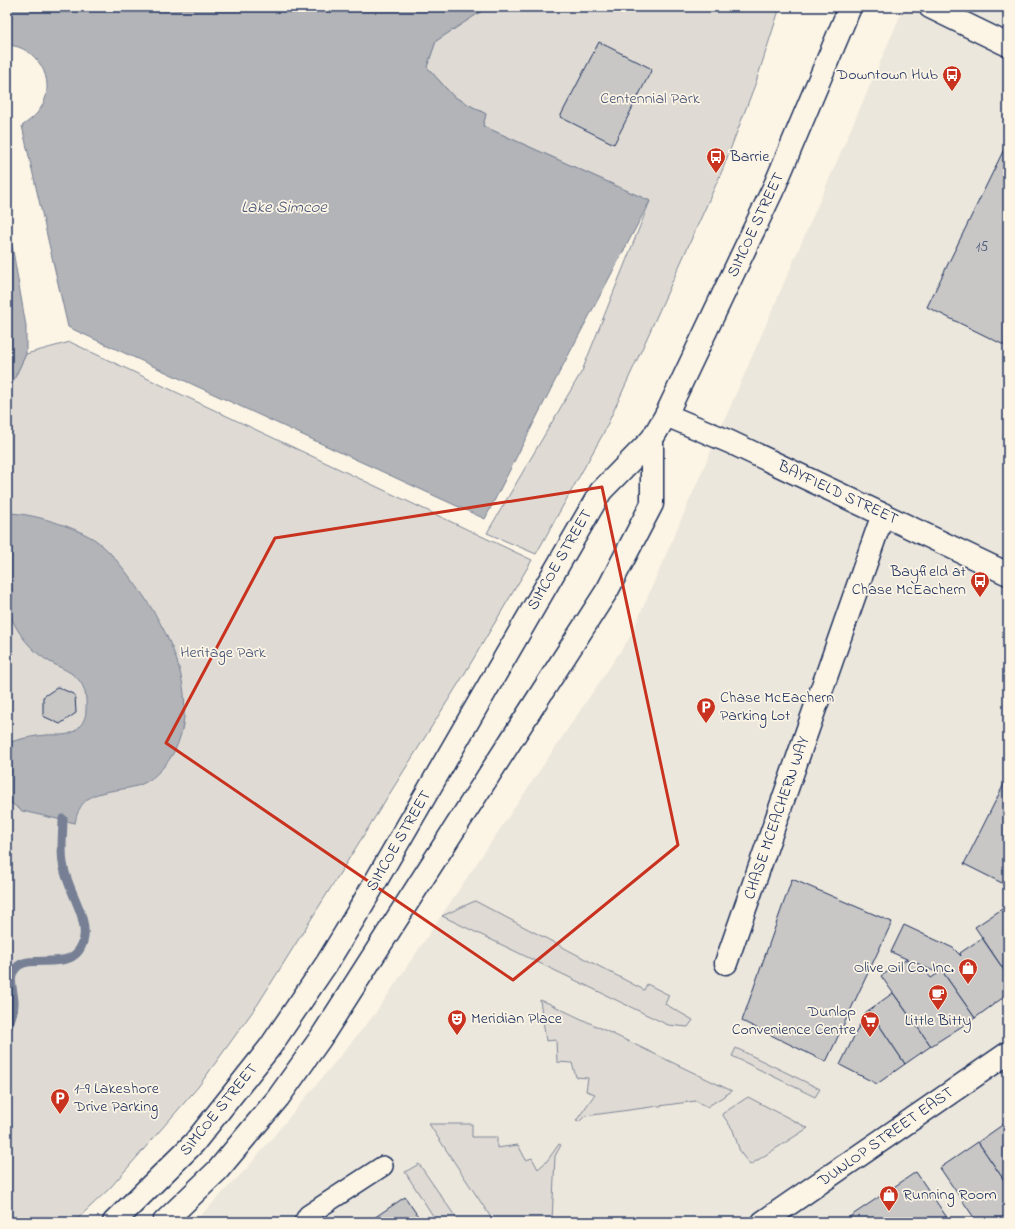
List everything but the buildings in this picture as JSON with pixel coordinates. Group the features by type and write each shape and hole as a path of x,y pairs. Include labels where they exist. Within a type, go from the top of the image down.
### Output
{"main road":[{"name":"SIMCOE STREET","path":"114,1222 194,1143 270,1046 327,963 358,912 601,491 652,439 666,415 775,185 850,7"},
{"path":"930,7 1008,45"},
{"name":"BAYFIELD STREET","path":"666,415 730,442 1008,574"},
{"path":"164,1222 218,1170 278,1098 316,1045 608,589 652,504 652,439"},
{"name":"CHASE MCEACHERN WAY","path":"726,963 883,514"},
{"name":"DUNLOP STREET EAST","path":"763,1222 1008,1053"}],"lane":[{"path":"304,1222 308,1215 383,1166"}],"highlighted area":[{"path":"602,487 678,845 513,980 166,743 275,538"}],"shaded area":[{"path":"904,7 1008,7 1008,1222 194,1222 248,1167 374,1015 630,637"}],"green space":[{"name":"Centennial Park","path":"476,7 780,7 756,82 722,171 603,434 536,554 487,533 582,371 650,201 483,126 486,114 453,96 427,67 436,41 481,11"},
{"name":"Heritage Park","path":"70,342 532,560 462,678 258,1004 198,1087 110,1188 74,1222 7,1222 7,394 26,354"},
{"path":"475,901 644,990 647,984 669,995 665,1004 693,1020 688,1027 668,1025 442,916"},
{"path":"540,1000 732,1091 707,1107 696,1101 585,1116 579,1122 576,1121 595,1094 586,1091 588,1078 576,1077 572,1063 557,1062 556,1040 546,1041"},
{"path":"736,1048 820,1089 815,1097 732,1056"},
{"path":"748,1097 808,1128 750,1165 740,1152 733,1130 722,1114"},
{"path":"429,1124 472,1124 472,1137 497,1137 497,1148 518,1145 526,1160 532,1158 538,1169 547,1161 559,1144 561,1145 555,1156 552,1221 494,1222"},
{"path":"419,1164 459,1222 437,1222 405,1172"}],"water":[{"name":"Lake Simcoe","path":"7,7 476,7 482,11 436,41 427,67 453,96 486,114 483,126 650,201 559,373 485,519 68,327 22,126 36,115 42,106 46,96 47,86 41,66 35,58 27,51 18,47 7,45"},
{"path":"7,216 26,326 26,354 7,394"},
{"path":"7,513 28,515 75,529 94,539 105,548 133,581 158,619 177,661 183,683 185,706 182,728 175,750 169,760 157,774 147,782 92,796 84,802 75,823 22,811 7,800 7,743 36,736 70,734 81,725 84,720 86,696 83,686 78,678 44,658 27,643 20,634 9,614 12,588 10,578 7,573"}],"waterway":[{"path":"7,1029 14,1006 11,979 14,970 18,966 25,963 35,961 55,961 74,956 80,949 84,937 83,920 66,876 63,862 63,819"}],"place":[{"name":"Downtown Hub","path":"952,92"},
{"name":"Barrie","path":"716,174"},
{"name":"Bayfield at Chase McEachern","path":"980,598"},
{"name":"Chase McEachern Parking Lot","path":"706,724"},
{"name":"Olive Oil Co. Inc.","path":"968,985"},
{"name":"Little Bitty","path":"938,1011"},
{"name":"Meridian Place","path":"457,1036"},
{"name":"Dunlop Convenience Centre","path":"870,1038"},
{"name":"1-9 Lakeshore Drive Parking","path":"60,1115"},
{"name":"Running Room","path":"889,1212"}]}
